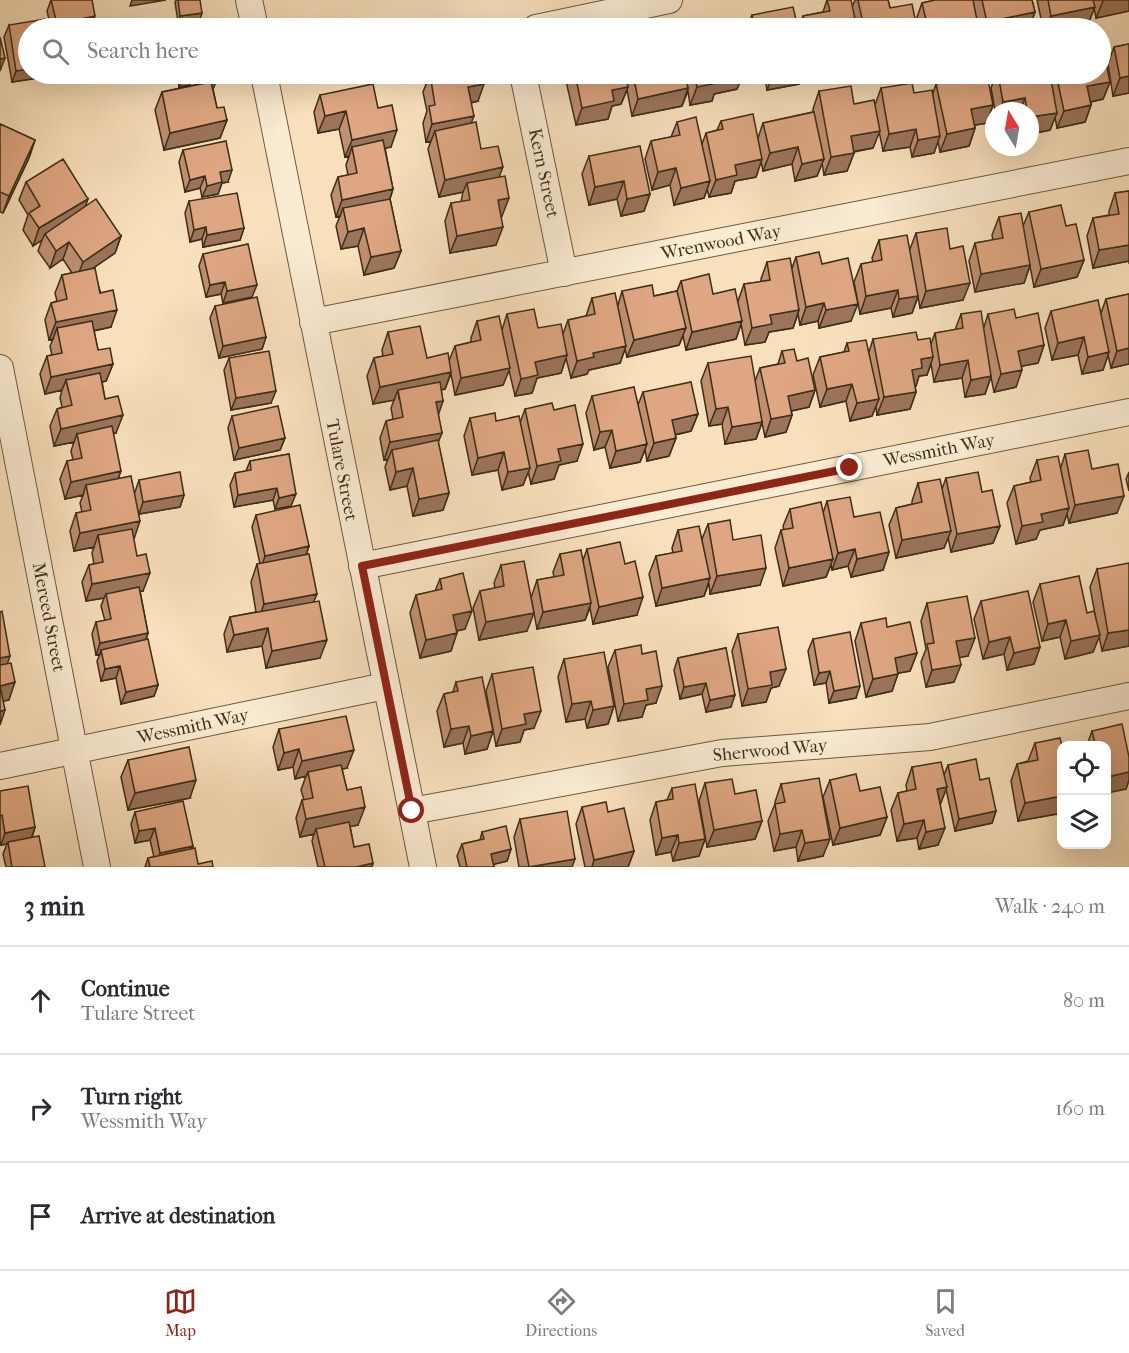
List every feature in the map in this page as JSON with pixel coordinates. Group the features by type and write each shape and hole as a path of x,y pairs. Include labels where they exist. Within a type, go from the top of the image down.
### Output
{"street":[{"path":"249,0 253,18"},
{"path":"584,18 669,0"},
{"name":"Tulare Street","path":"266,84 423,867"},
{"name":"Kern Street","path":"525,84 564,273"},
{"name":"Wrenwood Way","path":"313,322 1129,161"},
{"name":"Merced Street","path":"0,368 97,867"},
{"name":"Wessmith Way","path":"362,566 1129,412"},
{"name":"Wessmith Way","path":"0,766 386,686"},
{"name":"Sherwood Way","path":"412,811 722,753 930,737 1129,696"}],"building":[{"path":"51,0 92,0 95,16 56,18"},
{"path":"178,0 200,0 202,13 180,16"},
{"path":"827,0 851,0 855,18 804,18 803,16 830,11"},
{"path":"858,0 888,0 890,8 912,4 915,18 862,18"},
{"path":"935,0 973,0 977,18 926,18 922,3"},
{"path":"982,0 1032,0 1035,12 1006,18 986,18"},
{"path":"1048,0 1093,0 1095,7 1051,16"},
{"path":"793,7 796,18 753,18 752,15"},
{"path":"18,24 18,71 16,71 9,25"},
{"path":"0,37 5,58 0,59"},
{"path":"1129,44 1129,76 1120,78 1114,47"},
{"path":"211,84 217,108 224,107 227,120 170,133 162,92"},
{"path":"373,84 378,108 392,105 397,130 352,140 346,111 325,116 320,95"},
{"path":"432,84 484,84 468,87 474,116 432,124 429,106 435,105"},
{"path":"577,84 627,84 628,87 612,90 614,101 582,108"},
{"path":"635,84 687,84 688,88 638,99"},
{"path":"696,84 713,84 697,87"},
{"path":"912,84 914,93 932,90 940,136 918,140 916,129 889,134 881,88"},
{"path":"936,84 989,84 992,102 985,102 985,106 971,109 975,128 947,134"},
{"path":"1000,84 1052,84 1057,113 1039,116 1039,102 1026,102 1025,98 1003,102"},
{"path":"1058,84 1098,84 1087,86 1091,105 1064,111"},
{"path":"851,86 854,104 874,100 880,131 851,136 854,153 831,157 819,91"},
{"path":"814,112 824,159 802,164 798,147 770,153 763,123"},
{"path":"753,114 762,159 735,165 737,175 716,180 706,133 723,129 721,121"},
{"path":"696,117 710,181 681,188 676,168 658,172 651,141 680,135 677,122"},
{"path":"476,122 481,149 498,146 503,167 445,180 435,131"},
{"path":"0,124 35,140 9,196 0,192"},
{"path":"383,140 393,189 342,200 338,177 357,173 352,147"},
{"path":"226,141 232,170 220,172 222,182 207,186 205,176 190,180 183,150"},
{"path":"640,146 650,194 627,199 624,181 595,187 589,156"},
{"path":"63,159 88,199 39,228 29,213 40,206 26,182"},
{"path":"505,176 509,198 498,200 503,227 457,236 451,203 470,200 467,183"},
{"path":"1129,191 1129,245 1099,250 1093,218 1119,214 1115,193"},
{"path":"237,193 244,228 207,235 206,227 194,230 189,201"},
{"path":"96,199 121,236 83,262 69,242 56,251 45,234"},
{"path":"390,199 401,251 371,257 364,228 348,232 343,208"},
{"path":"1061,205 1066,226 1076,224 1084,260 1041,269 1029,212"},
{"path":"1021,213 1030,265 981,274 975,243 1003,238 999,217"},
{"path":"947,228 950,249 963,246 970,283 926,291 916,233"},
{"path":"907,235 918,296 899,299 898,290 866,296 861,264 882,260 879,240"},
{"path":"248,244 257,285 227,291 225,282 210,285 203,254"},
{"path":"819,252 822,264 848,258 858,304 826,310 824,303 806,307 796,257"},
{"path":"790,258 799,310 770,315 772,324 752,328 744,284 770,280 767,262"},
{"path":"95,268 100,293 113,290 117,310 56,322 51,303 67,299 62,275"},
{"path":"709,274 713,294 735,289 742,321 692,332 681,281"},
{"path":"652,285 654,296 677,291 686,328 634,340 622,291"},
{"path":"615,293 626,346 593,353 594,357 577,361 568,320 595,314 592,298"},
{"path":"1129,294 1129,348 1117,351 1106,299"},
{"path":"257,297 266,337 223,346 215,306"},
{"path":"1098,300 1109,352 1088,357 1084,337 1058,343 1051,311"},
{"path":"534,309 538,328 561,324 567,355 535,362 538,375 521,379 507,314"},
{"path":"1014,309 1016,318 1038,313 1044,345 1018,351 1022,370 1001,374 988,314"},
{"path":"981,311 991,376 971,380 968,360 940,365 935,333 963,328 961,314"},
{"path":"499,316 510,368 461,378 455,346 481,340 477,321"},
{"path":"92,321 98,350 110,348 113,364 51,377 47,356 62,353 57,328"},
{"path":"420,326 427,358 448,353 451,372 380,387 374,358 393,354 388,332"},
{"path":"916,332 918,340 930,338 933,357 921,359 922,368 912,370 916,392 884,397 873,339"},
{"path":"866,340 879,399 857,403 852,384 827,389 820,357 849,351 847,343"},
{"path":"794,349 797,361 808,358 815,390 788,396 792,415 771,419 760,368 785,363 782,351"},
{"path":"269,351 276,391 236,398 229,358"},
{"path":"751,356 762,422 732,427 728,407 716,409 708,363"},
{"path":"100,373 105,399 118,396 123,415 61,429 57,409 72,405 66,380"},
{"path":"440,382 443,401 436,402 442,433 390,442 386,421 403,417 398,390"},
{"path":"691,382 698,414 672,420 676,438 654,443 643,392"},
{"path":"634,387 647,444 616,451 612,430 600,432 592,396"},
{"path":"552,403 554,410 575,405 583,444 558,449 561,461 537,466 525,409"},
{"path":"278,406 285,438 239,448 232,416"},
{"path":"495,413 496,421 519,416 530,468 508,472 504,452 478,458 470,418"},
{"path":"112,426 121,471 71,482 67,461 82,458 77,434"},
{"path":"438,440 449,493 419,499 413,468 396,472 392,450"},
{"path":"1088,450 1092,469 1118,464 1124,496 1075,505 1065,454"},
{"path":"289,454 296,494 279,498 277,488 238,495 235,473 251,470 250,461"},
{"path":"1058,456 1069,508 1041,514 1043,522 1022,526 1014,486 1041,480 1037,460"},
{"path":"180,472 184,495 143,502 139,480"},
{"path":"978,472 982,492 992,490 1000,526 957,534 946,478"},
{"path":"131,476 140,521 80,533 76,513 91,510 86,485"},
{"path":"940,479 951,531 902,540 896,508 922,502 918,483"},
{"path":"850,497 854,517 880,512 889,552 857,559 855,549 838,553 827,501"},
{"path":"821,502 833,559 789,568 781,530 793,528 790,509"},
{"path":"300,505 309,546 265,556 256,515"},
{"path":"730,520 733,540 761,535 766,568 717,576 708,524"},
{"path":"699,526 710,578 662,588 656,556 682,551 678,530"},
{"path":"132,529 137,556 146,554 150,573 92,584 89,565 103,562 98,535"},
{"path":"620,542 625,564 635,561 643,597 599,607 587,549"},
{"path":"581,550 591,603 543,612 537,580 564,575 560,554"},
{"path":"309,554 317,594 264,604 257,564"},
{"path":"524,561 534,613 486,622 480,591 504,586 501,565"},
{"path":"1129,563 1129,630 1108,633 1097,569"},
{"path":"463,573 472,611 453,615 457,633 426,640 416,595 442,589 440,579"},
{"path":"1079,576 1087,613 1094,611 1100,635 1071,641 1066,620 1048,624 1040,584"},
{"path":"139,587 148,633 100,643 96,622 111,619 106,594"},
{"path":"1028,591 1040,647 1014,653 1010,637 989,642 981,601"},
{"path":"967,596 975,638 956,641 961,665 932,670 927,644 934,643 927,603"},
{"path":"319,601 327,640 272,651 268,628 234,635 230,617"},
{"path":"2,611 10,656 0,658 0,612"},
{"path":"886,618 887,627 910,622 917,653 895,658 898,674 873,679 861,623"},
{"path":"778,627 786,669 770,672 772,685 748,689 738,634"},
{"path":"850,632 860,686 834,691 830,671 819,673 813,639"},
{"path":"148,639 158,685 126,692 120,666 105,669 101,650"},
{"path":"641,645 642,654 656,651 662,686 646,689 648,700 624,704 615,650"},
{"path":"726,648 735,695 710,700 706,683 684,687 678,658"},
{"path":"604,652 614,706 593,710 591,701 572,704 564,659"},
{"path":"11,663 15,682 0,686 0,665"},
{"path":"533,667 541,711 524,714 526,724 502,729 492,674"},
{"path":"482,677 493,731 471,736 469,726 451,729 444,694 458,691 456,682"},
{"path":"0,686 5,710 0,711"},
{"path":"346,716 354,750 302,761 299,749 284,753 279,729"},
{"path":"1122,724 1129,757 1129,772 1111,776 1111,741 1094,741 1092,731"},
{"path":"1060,738 1061,741 1057,741 1057,797 1025,803 1017,764 1038,760 1035,743"},
{"path":"189,747 196,780 135,793 128,760"},
{"path":"976,759 980,780 989,778 996,811 959,819 948,765"},
{"path":"941,762 947,787 937,789 945,828 926,832 924,820 904,824 898,793 916,789 912,767"},
{"path":"341,765 347,790 361,787 365,807 306,819 302,800 313,798 308,772"},
{"path":"856,774 860,791 880,787 887,817 840,828 830,780"},
{"path":"819,778 830,839 805,843 802,830 780,834 775,804 785,802 781,784"},
{"path":"732,779 735,794 756,790 762,821 714,830 705,783"},
{"path":"695,784 705,839 679,843 678,835 662,838 656,802 673,799 672,788"},
{"path":"28,786 35,827 5,833 2,815 0,816 0,791"},
{"path":"183,801 193,846 160,853 155,828 139,831 135,812"},
{"path":"606,802 608,812 624,808 634,851 594,860 582,807"},
{"path":"567,811 575,859 529,867 520,819"},
{"path":"349,822 354,847 369,844 373,863 356,867 325,867 316,829"},
{"path":"506,826 511,849 491,854 494,867 467,867 462,844 484,839 482,832"},
{"path":"39,836 45,867 12,867 8,842"},
{"path":"195,848 198,864 212,861 213,867 150,867 148,858"}],"route":[{"path":"412,811 362,566 850,468"}]}
